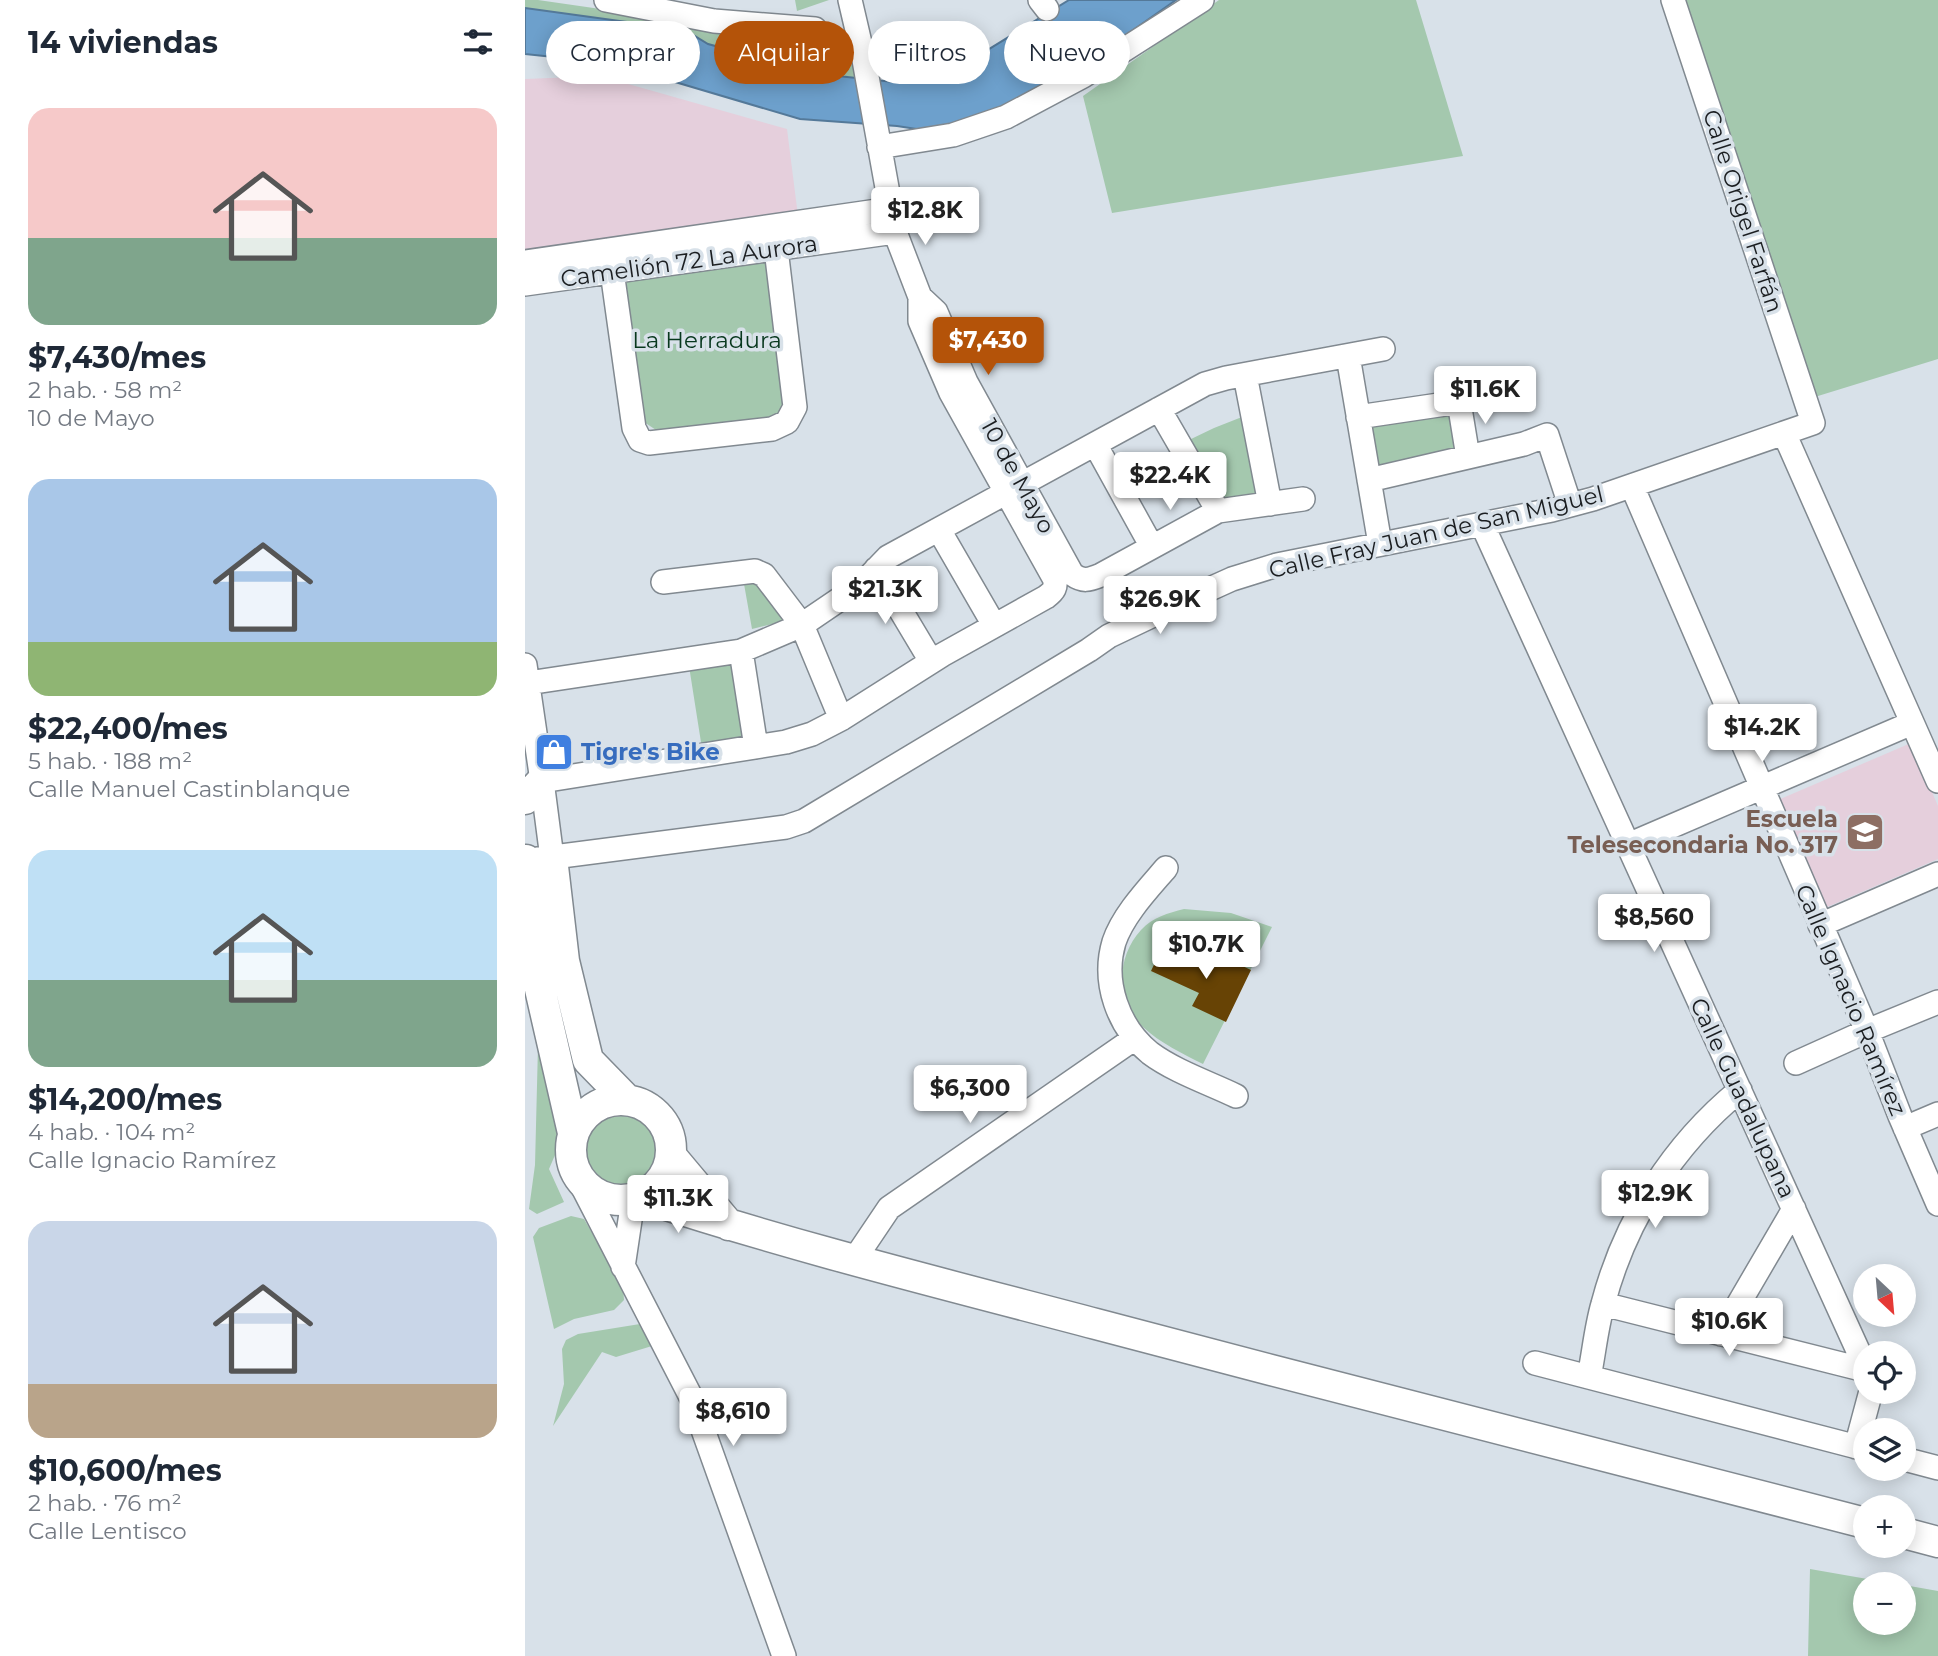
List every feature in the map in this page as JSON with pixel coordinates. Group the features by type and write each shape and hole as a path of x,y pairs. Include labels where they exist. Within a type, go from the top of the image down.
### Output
{"main road":[{"path":"532,857 564,961 588,1060 627,1100"},
{"path":"532,857 535,967 573,1133 570,1156 578,1178 593,1193 612,1200 638,1198 854,1260 1853,1520"},
{"path":"573,1133 586,1114 605,1102 627,1100 646,1106 662,1119 671,1137 672,1157 667,1173 656,1187 638,1198"},
{"path":"672,1157 730,1226"},
{"path":"1916,1536 1938,1542"}],"street":[{"path":"606,0 714,21"},
{"name":"10 de Mayo","path":"850,0 864,60 895,232 920,297 921,321 952,373 951,393 1072,574 1079,579 1091,579 1152,547"},
{"path":"877,137 953,135 1006,117 1083,76 1202,0"},
{"name":"Calle Origel Farfán","path":"1673,0 1813,423"},
{"name":"Camelión 72 La Aurora","path":"525,284 610,261 770,227 891,209"},
{"path":"610,261 633,428 640,440 649,443 772,429 787,422 795,407 776,249 770,227"},
{"name":"Camelión 72 La Aurora","path":"525,262 610,261 776,249 895,232"},
{"path":"532,857 534,790 526,676 741,651 802,625 862,584 888,557 1205,384 1383,349"},
{"path":"1348,356 1380,544"},
{"path":"1245,375 1270,504"},
{"path":"1358,417 1459,402 1505,387"},
{"path":"1459,402 1468,457"},
{"path":"1159,409 1218,511"},
{"name":"Calle Fray Juan de San Miguel","path":"532,857 786,827 804,821 1109,636 1232,579 1277,565 1570,505 1813,423"},
{"path":"1784,433 1938,781"},
{"path":"1369,480 1524,444 1548,435 1570,505"},
{"path":"1095,444 1152,547 1218,511 1303,499"},
{"name":"Calle Ignacio Ramírez","path":"1632,486 1867,1031 1938,1204"},
{"name":"10 de Mayo","path":"994,625 1046,597 1053,592 1056,584 1015,489"},
{"name":"Calle Guadalupana","path":"1482,524 1853,1341"},
{"path":"534,790 786,742 812,734 994,625 939,530"},
{"path":"876,569 931,661"},
{"path":"663,582 755,571 764,575 802,625 841,719"},
{"path":"741,651 756,747"},
{"path":"1628,845 1912,723"},
{"path":"1166,868 1134,905 1114,942 1109,976 1117,1009 1135,1038 1151,1054 1236,1096"},
{"path":"1821,925 1938,874"},
{"path":"1796,1063 1938,1002"},
{"path":"854,1260 888,1208 1135,1038"},
{"path":"1589,1377 1603,1304 1620,1251 1649,1195 1679,1151 1714,1112 1740,1090"},
{"path":"1905,1128 1938,1114"},
{"path":"578,1178 692,1399 784,1656"},
{"path":"623,1266 638,1198"},
{"path":"1721,1334 1794,1209"},
{"path":"1603,1304 1853,1365"},
{"path":"1535,1363 1853,1446"},
{"path":"1916,1462 1938,1468"}],"shaded area":[{"path":"546,78 546,84 628,84 787,129 798,216 525,255 525,79"},
{"name":"Escuela Telesecondaria No. 317","path":"1911,743 1938,806 1938,859 1825,908 1778,800"}],"green space":[{"path":"525,0 538,0 678,21 574,21 525,11"},
{"path":"795,0 829,0 797,11"},
{"path":"1219,0 1416,0 1463,156 1112,213 1083,96 1100,84 1130,84 1130,63"},
{"path":"1673,0 1938,0 1938,359 1805,400"},
{"path":"700,26 714,30 714,49 700,47"},
{"path":"854,65 859,66 860,79 854,78"},
{"name":"La Herradura","path":"772,256 787,407 778,420 656,430 644,422 625,273"},
{"path":"1460,407 1465,458 1373,474 1365,425"},
{"path":"1247,415 1267,504 1223,506 1189,440"},
{"path":"762,581 785,621 752,629 744,584"},
{"path":"741,651 756,747 703,755 689,666"},
{"path":"1184,909 1231,913 1272,927 1203,1064 1164,1043 1143,1027 1127,1005 1123,992 1123,966 1133,941 1141,930 1156,919"},
{"path":"538,1046 555,1094 561,1141 549,1169 564,1202 537,1214 529,1209 535,1165"},
{"path":"622,1116 637,1119 650,1128 659,1141 662,1156 659,1171 650,1184 637,1193 622,1196 607,1193 594,1184 585,1171 582,1156 585,1141 594,1128 607,1119"},
{"path":"571,1216 584,1219 623,1286 624,1300 614,1310 574,1319 554,1329 533,1237 539,1228"},
{"path":"640,1324 652,1346 616,1357 602,1352 553,1426 564,1384 562,1349 566,1340 578,1334"},
{"path":"1810,1569 1853,1576 1853,1635 1916,1635 1916,1587 1938,1591 1938,1656 1808,1656"}],"water":[{"path":"1069,0 1176,0 1130,32 1130,21 1035,21"},
{"path":"525,8 620,21 546,21 546,56 525,54"},
{"path":"700,39 714,46 714,84 854,84 854,78 868,79 868,84 990,84 990,48 1004,40 1004,84 1051,84 1009,109 936,132 897,126 800,119 682,84 700,84"}],"building":[{"path":"1162,948 1210,970 1217,954 1251,970 1226,1022 1192,1006 1199,993 1151,971"}],"place":[{"name":"Tigre's Bike","path":"554,752"},
{"name":"Escuela Telesecondaria No. 317","path":"1865,832"}]}
